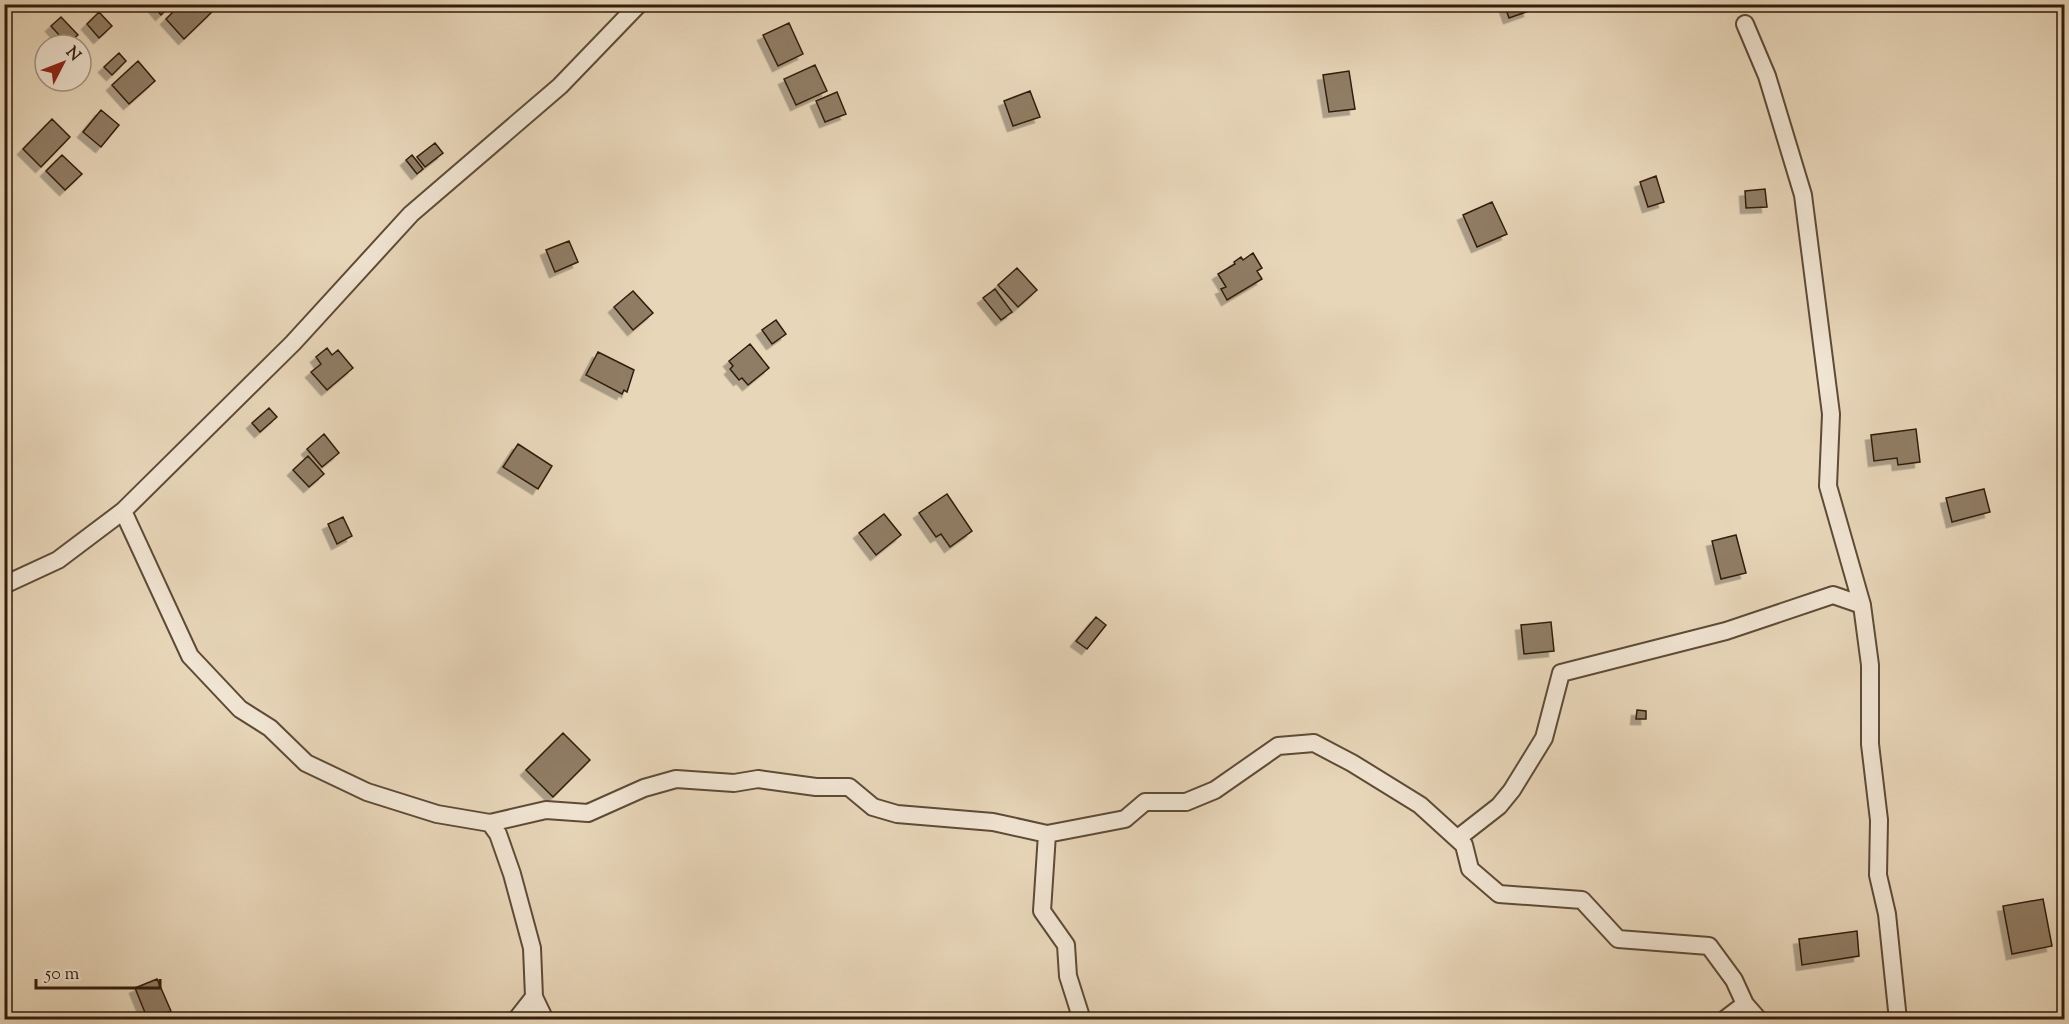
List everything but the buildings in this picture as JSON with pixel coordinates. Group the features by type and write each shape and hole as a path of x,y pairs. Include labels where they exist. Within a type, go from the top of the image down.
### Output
{"street":[{"path":"4,585 58,560 123,511 292,343 411,214 560,86 639,4"},
{"path":"1745,24 1767,76 1803,195 1831,414 1828,486 1862,605 1870,665 1870,744 1879,820 1878,875 1887,914 1898,1020"},
{"path":"123,511 190,656 240,709 270,728 306,763 367,792 437,814 490,823 546,810 588,813 644,788 676,779 734,783 758,779 816,787 849,787 873,807 897,814 993,822 1047,834 1125,819 1145,802 1186,801 1215,790 1278,746 1314,743 1352,763 1420,805 1458,838 1464,845 1470,869 1499,894 1582,900 1618,939 1709,946 1734,980 1745,1005 1759,1020"},
{"path":"1458,838 1499,806 1512,790 1544,738 1561,672 1726,631 1833,595 1862,605"},
{"path":"490,823 498,834 512,874 532,948 534,997 545,1020"},
{"path":"1047,834 1042,911 1066,945 1068,976 1082,1020"},
{"path":"516,1020 534,997"},
{"path":"1724,1020 1745,1005"}]}
